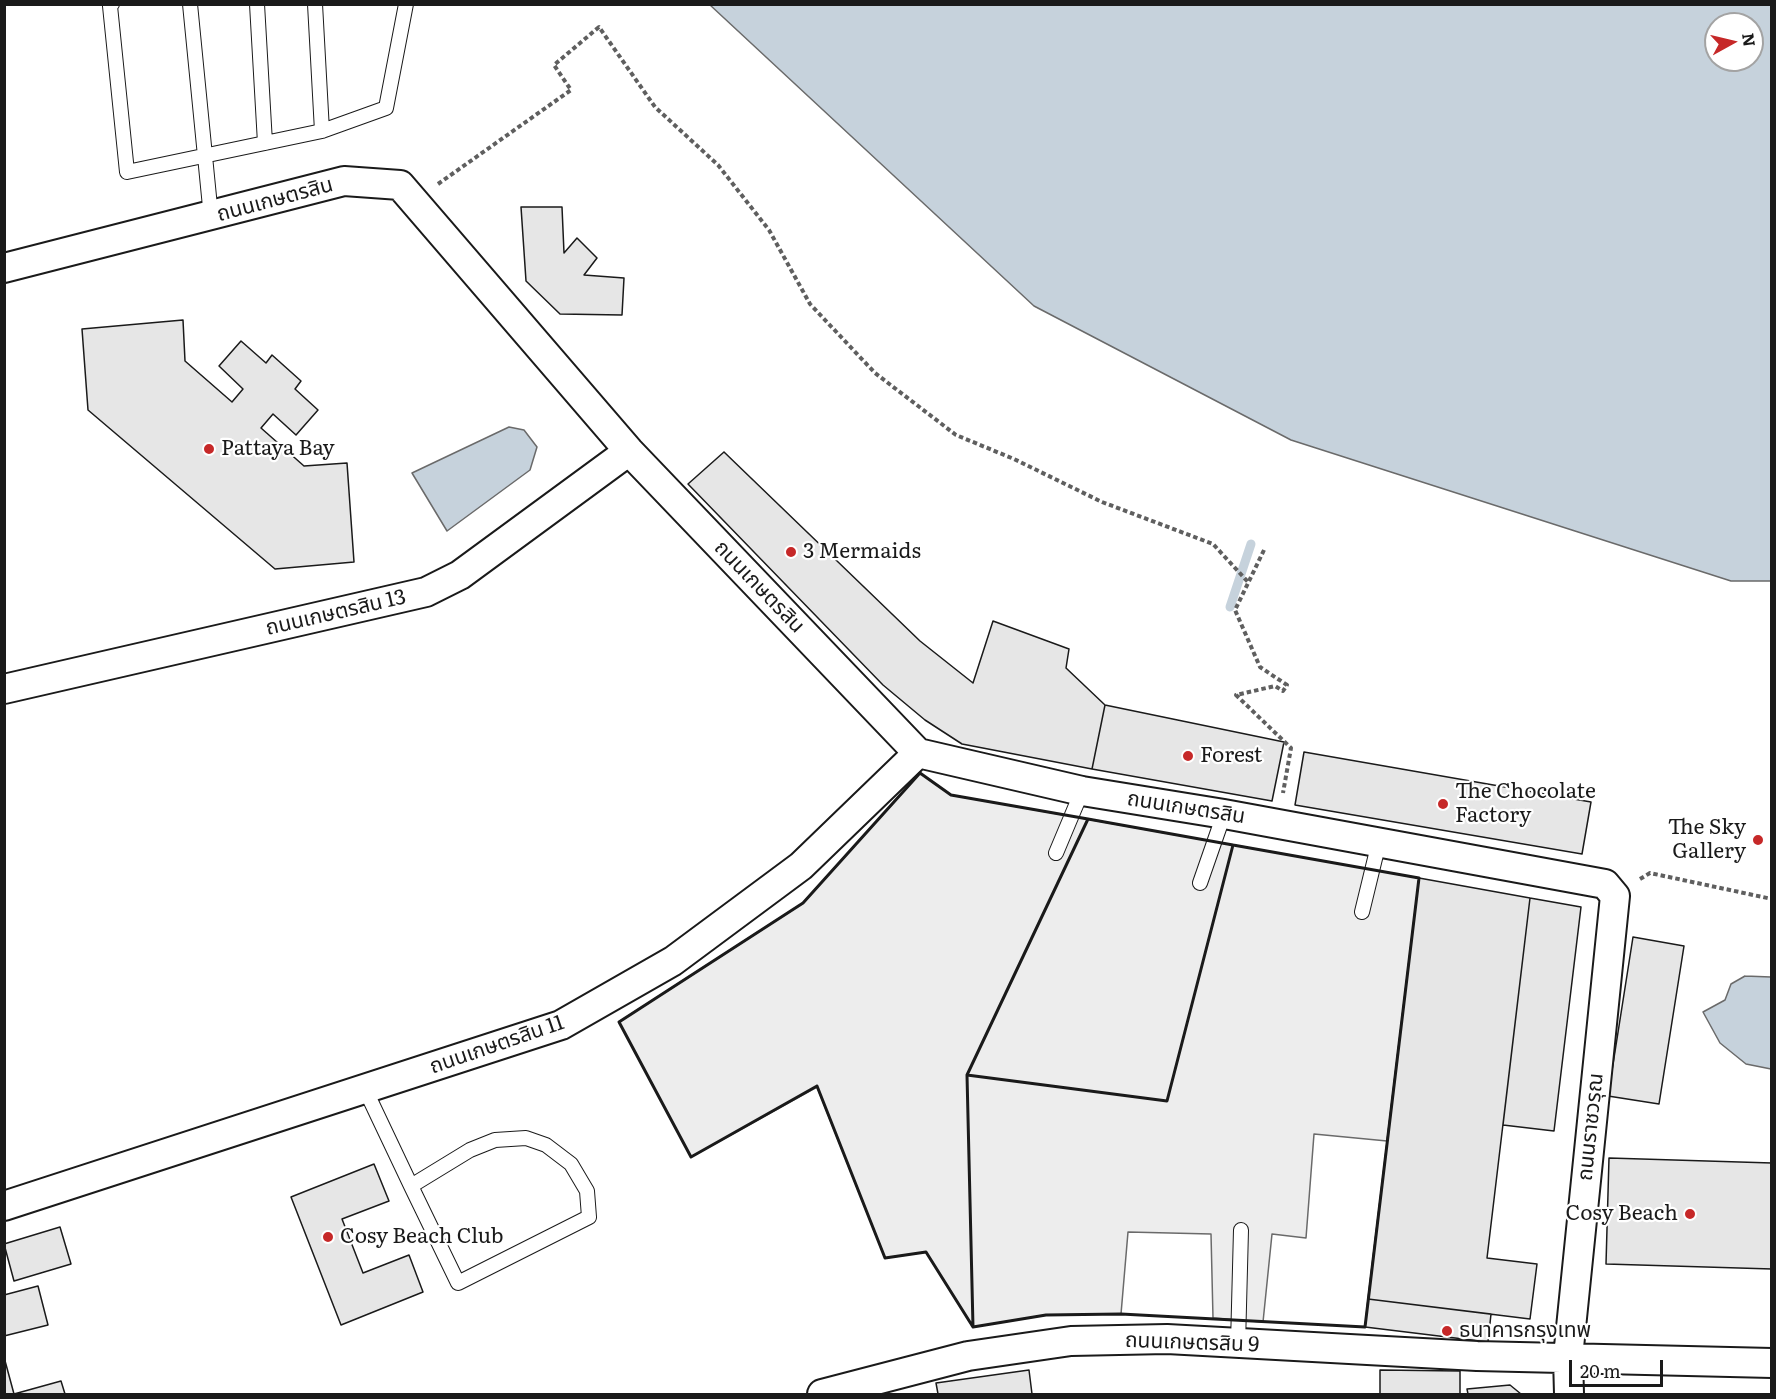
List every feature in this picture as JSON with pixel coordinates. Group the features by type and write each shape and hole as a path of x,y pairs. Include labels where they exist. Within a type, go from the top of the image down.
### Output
{"street":[{"name":"ถนนเกษตรสิน","path":"4,268 344,181 400,185 629,451 918,753 1082,791 1224,814 1605,884 1615,896"},
{"name":"ถนนเกษตรสิน 13","path":"4,689 426,592 460,575 629,451"},
{"name":"ถนนเกษตรสิน 11","path":"4,1206 561,1025 674,961 801,867 918,753"},
{"name":"ถนนราชวรุณ","path":"1569,1395 1568,1357 1615,896"},
{"name":"ถนนเกษตรสิน 9","path":"822,1395 968,1356 1071,1341 1167,1339 1477,1356 1772,1363"}],"lane":[{"path":"112,4 110,6 127,172 322,131 386,108 406,4"},
{"path":"190,4 210,217"},
{"path":"257,4 265,143"},
{"path":"315,4 322,131"},
{"path":"1056,854 1082,791"},
{"path":"1200,883 1224,814"},
{"path":"1362,912 1379,842"},
{"path":"365,1089 411,1186 458,1283 589,1217 586,1191 571,1164 546,1145 526,1138 495,1140 470,1150 411,1186"},
{"path":"1238,1344 1241,1230"}],"path":[{"path":"413,201 571,90 554,65 599,27 655,107 718,165 770,230 810,304 875,373 956,435 1014,459 1102,502 1213,544 1248,583"},
{"path":"1264,550 1235,610 1260,667 1287,685 1283,691 1275,686 1236,695 1291,748 1276,824"},
{"path":"1615,896 1650,873 1772,899"}],"shaded area":[{"path":"710,5 1771,5 1771,581 1731,581 1291,440 1034,306"},
{"path":"509,427 524,430 537,447 530,470 447,531 412,473"},
{"path":"920,773 951,795 1419,878 1387,1141 1314,1134 1306,1238 1272,1234 1263,1322 1213,1318 1211,1234 1128,1232 1121,1314 1046,1315 973,1327 926,1252 885,1258 817,1087 691,1157 619,1022 803,903"},
{"path":"1745,976 1771,977 1771,1069 1746,1064 1720,1043 1703,1012 1725,1000 1731,984"}],"building":[{"path":"521,207 562,207 564,253 577,238 597,258 584,275 624,278 622,315 560,314 526,281"},
{"name":"Pattaya Bay","path":"183,320 185,361 232,402 243,389 219,366 241,341 266,363 272,355 301,381 295,389 318,410 296,435 273,414 261,428 304,466 347,463 354,562 275,569 88,410 82,329"},
{"name":"3 Mermaids","path":"724,452 920,641 973,683 993,621 1069,649 1066,668 1105,705 1092,769 962,744 925,720 883,685 688,484"},
{"name":"Forest","path":"1105,705 1284,742 1272,801 1092,769"},
{"name":"The Chocolate Factory","path":"1304,752 1591,802 1582,854 1295,805"},
{"path":"1419,878 1530,898 1487,1258 1537,1264 1530,1319 1368,1299"},
{"path":"1530,898 1581,907 1554,1131 1503,1125"},
{"path":"1633,937 1684,946 1659,1104 1608,1096"},
{"name":"Cosy Beach","path":"1609,1158 1772,1163 1772,1269 1606,1264"},
{"name":"Cosy Beach Club","path":"374,1164 389,1201 342,1219 363,1273 409,1255 423,1292 341,1325 291,1197"},
{"path":"60,1227 71,1264 14,1281 4,1244"},
{"path":"38,1286 48,1325 4,1336 4,1295"},
{"path":"1368,1299 1491,1314 1488,1342 1365,1327"},
{"path":"4,1357 14,1394 4,1394"},
{"path":"1029,1370 1032,1394 938,1394 936,1383"},
{"path":"1380,1370 1460,1371 1460,1394 1380,1394"},
{"path":"61,1381 65,1394 14,1394"},
{"path":"1510,1385 1521,1394 1468,1394 1467,1389"}],"waterway":[{"path":"1230,607 1251,544"}],"wall":[{"path":"920,773 951,795 1088,819 967,1075 973,1327 926,1252 885,1258 817,1086 691,1157 619,1022 803,903 920,773"},
{"path":"1088,819 1233,845 1167,1101 967,1075 1088,819"},
{"path":"1233,845 1419,878 1365,1327 1121,1314 1046,1315 973,1327 967,1075 1167,1101 1233,845"}],"place":[{"name":"Pattaya Bay","path":"209,449"},
{"name":"3 Mermaids","path":"791,552"},
{"name":"Forest","path":"1188,756"},
{"name":"The Chocolate Factory","path":"1443,804"},
{"name":"The Sky Gallery","path":"1758,840"},
{"name":"Cosy Beach","path":"1690,1214"},
{"name":"Cosy Beach Club","path":"328,1237"},
{"name":"ธนาคารกรุงเทพ","path":"1447,1331"}]}
